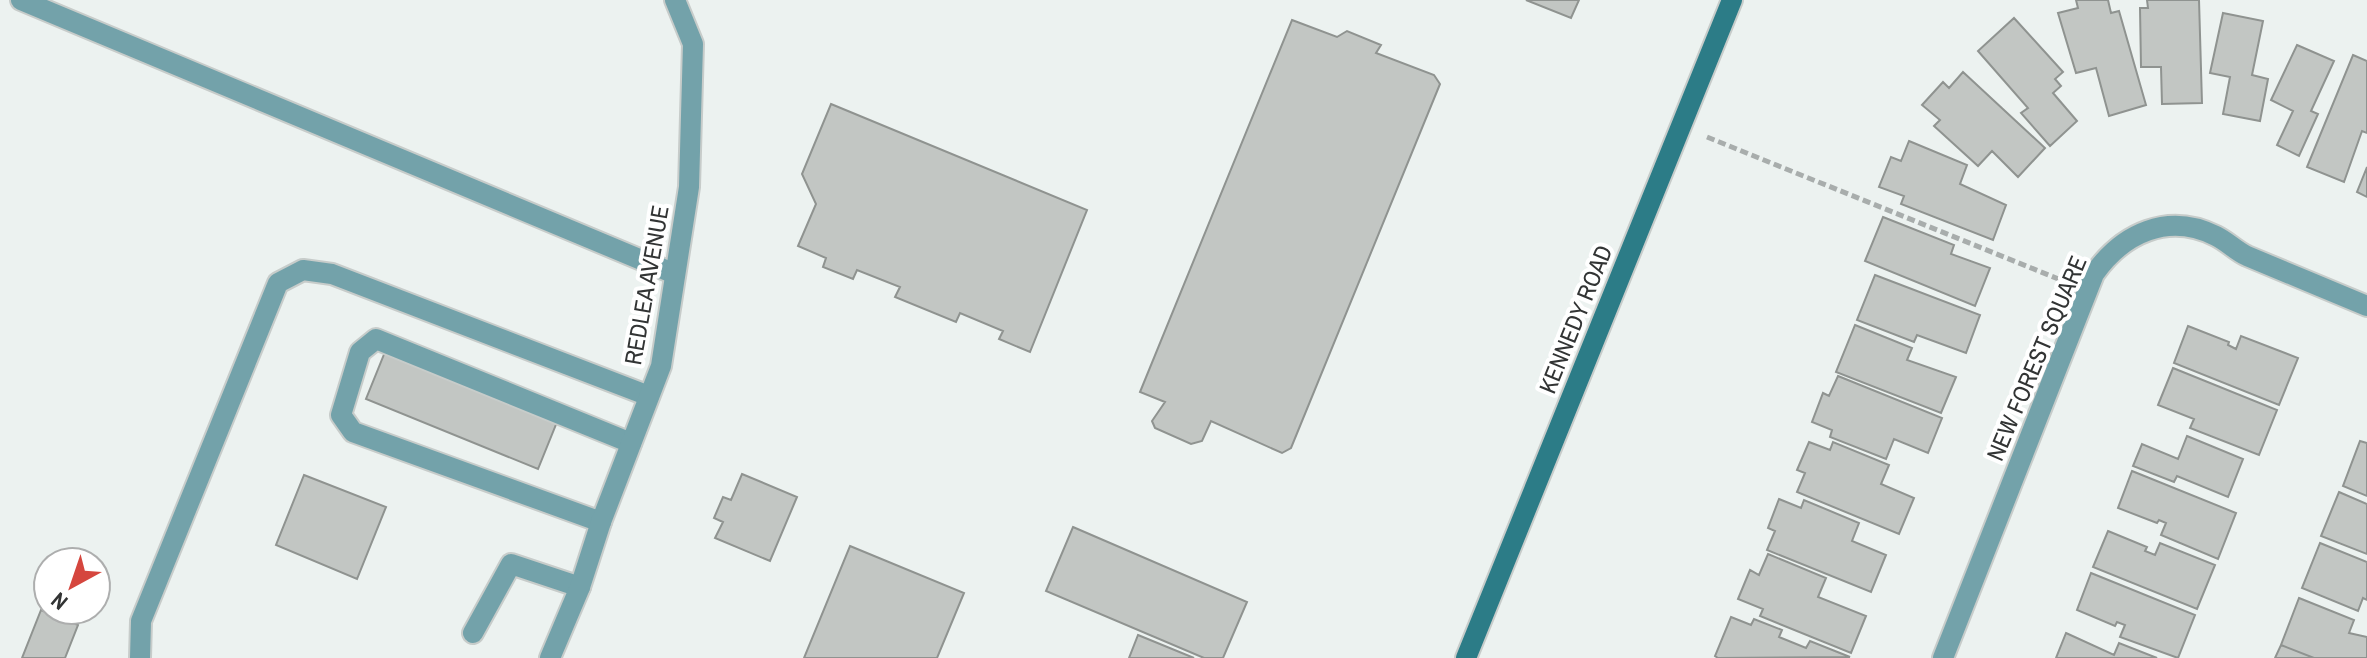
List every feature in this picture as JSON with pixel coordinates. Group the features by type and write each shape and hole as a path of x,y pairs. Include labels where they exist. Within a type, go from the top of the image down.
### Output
{"main road":[{"name":"KENNEDY ROAD","path":"1466,658 1732,0"}],"street":[{"path":"21,0 675,274"},
{"name":"REDLEA AVENUE","path":"550,658 580,587 601,522 661,366 689,187 693,44 675,0"},
{"name":"NEW FOREST SQUARE","path":"1943,658 2088,291 2109,254 2127,239 2149,229 2172,225 2197,228 2219,237 2238,252 2367,306"},
{"path":"140,658 141,621 278,283 303,270 332,274 649,396"},
{"path":"601,522 353,432 341,415 360,352 376,339 631,443"},
{"path":"473,633 511,564 580,587"}],"path":[{"path":"1681,126 2088,291"}],"building":[{"path":"1526,0 1579,0 1571,18"},
{"path":"2076,0 2108,0 2111,13 2119,11 2146,105 2109,116 2096,68 2076,73 2058,13 2078,8"},
{"path":"2147,0 2199,0 2202,103 2162,104 2161,67 2141,67 2140,8 2148,8"},
{"path":"2223,13 2263,21 2252,75 2268,79 2260,121 2223,114 2230,77 2210,73"},
{"path":"2014,18 2063,72 2055,79 2061,86 2053,93 2077,121 2050,146 2021,113 2028,108 1978,51"},
{"path":"1292,20 1337,37 1347,31 1381,45 1376,53 1434,75 1440,84 1291,448 1282,453 1211,421 1202,441 1191,444 1155,428 1152,421 1165,402 1140,392"},
{"path":"2297,45 2334,61 2311,111 2318,114 2299,156 2277,145 2293,111 2271,100"},
{"path":"2353,55 2367,61 2367,133 2362,131 2344,182 2307,167"},
{"path":"1963,72 2045,148 2018,177 1992,151 1978,166 1934,126 1940,120 1922,105 1943,82 1949,88"},
{"path":"831,104 1087,210 1030,352 999,339 1003,331 960,313 956,322 895,297 900,287 857,270 853,279 823,267 826,258 798,246 816,204 802,174"},
{"path":"1909,141 1967,165 1960,184 2006,205 1993,240 1901,204 1904,196 1879,187 1891,157 1901,161"},
{"path":"2367,167 2367,197 2357,192"},
{"path":"1883,217 1954,245 1951,254 1990,268 1975,306 1865,261"},
{"path":"1875,275 1980,315 1966,353 1917,335 1914,342 1857,320"},
{"path":"1855,325 1912,348 1907,360 1956,377 1941,413 1836,372"},
{"path":"2188,326 2229,342 2228,345 2236,349 2241,336 2298,358 2279,405 2174,363"},
{"path":"387,347 559,417 538,469 366,399"},
{"path":"2173,368 2277,410 2259,455 2190,428 2194,419 2158,405"},
{"path":"1838,376 1942,418 1928,453 1894,439 1886,459 1830,437 1832,430 1812,422 1823,393 1829,396"},
{"path":"2187,436 2243,459 2228,497 2177,476 2174,482 2133,466 2142,444 2178,459"},
{"path":"2360,441 2367,443 2367,496 2343,486"},
{"path":"1809,442 1830,450 1833,442 1889,465 1881,484 1914,498 1899,534 1797,492 1805,473 1797,470"},
{"path":"2132,471 2236,513 2218,559 2161,535 2166,523 2159,520 2157,523 2118,508"},
{"path":"742,474 797,497 770,561 715,538 723,522 714,518 723,497 731,500"},
{"path":"304,475 386,507 357,579 276,545"},
{"path":"2339,492 2367,504 2367,554 2321,536"},
{"path":"1779,499 1801,508 1804,500 1859,523 1852,541 1886,555 1871,592 1767,550 1775,531 1768,528"},
{"path":"1073,527 1247,602 1223,658 1204,658 1046,591"},
{"path":"2108,531 2147,547 2145,551 2155,555 2160,543 2215,565 2197,609 2093,567"},
{"path":"2320,543 2367,562 2367,600 2363,598 2358,611 2302,588"},
{"path":"850,546 964,593 937,658 804,658"},
{"path":"1768,554 1826,578 1818,597 1866,616 1851,653 1760,616 1763,609 1738,599 1750,570 1759,575"},
{"path":"2091,573 2195,615 2178,658 2120,637 2125,625 2117,622 2115,626 2077,610"},
{"path":"2299,598 2354,620 2349,633 2367,637 2367,658 2314,658 2281,645"},
{"path":"1731,617 1751,625 1754,619 1782,630 1779,637 1806,648 1810,641 1850,657 1718,658 1715,656"},
{"path":"35,626 78,626 65,658 22,658"},
{"path":"2066,633 2114,655 2119,643 2157,658 2056,658"},
{"path":"1138,635 1194,658 1129,658"},
{"path":"2281,645 2314,658 2275,658"}]}
